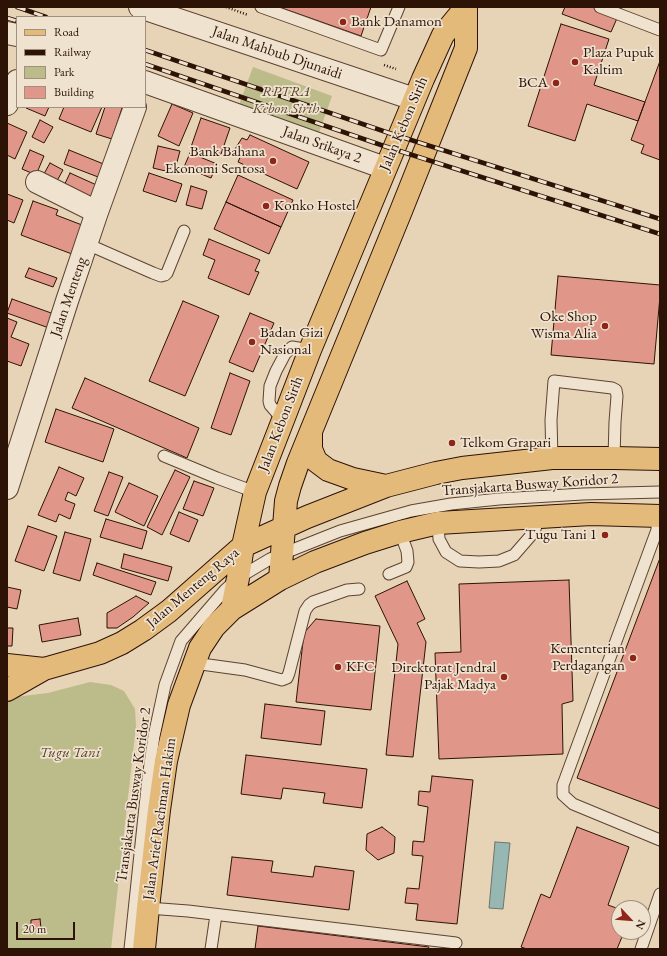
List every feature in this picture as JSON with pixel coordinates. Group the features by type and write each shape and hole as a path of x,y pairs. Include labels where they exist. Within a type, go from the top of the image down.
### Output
{"main road":[{"name":"Jalan Kebon Sirih","path":"232,609 243,546 255,492 282,420 414,99 443,35 466,7"},
{"name":"Jalan Kebon Sirih","path":"280,579 286,501 290,486 466,48 466,7"},
{"path":"311,431 311,449 316,461 328,470 353,479 386,486"},
{"name":"Jalan Menteng Raya","path":"7,665 44,669 100,653 122,643 169,611 243,546 334,506 386,486 462,468 552,458 660,459"},
{"name":"Jalan Arief Rachman Hakim","path":"144,949 159,810 166,761 179,705 200,648 214,627 232,609 280,579 315,562 362,544 400,532 438,523 591,514 659,523"},
{"path":"7,690 44,669"}],"street":[{"name":"Jalan Mahbub Djunaidi","path":"140,7 414,99"},
{"name":"Jalan Srikaya 2","path":"146,82 385,168"},
{"path":"7,104 16,84"},
{"name":"Jalan Menteng","path":"7,488 67,301 135,108"},
{"path":"37,182 97,212"}],"lane":[{"path":"261,7 381,50 399,7"},
{"path":"600,7 660,30"},
{"path":"87,244 153,273 165,276 184,231"},
{"path":"552,458 551,420 554,382 612,388 616,390 614,458"},
{"path":"164,456 255,492"},
{"name":"Transjakarta Busway Koridor 2","path":"130,949 148,778 154,736 166,685 181,641 225,590 238,578 270,559 340,531 411,511 451,504 499,499 583,494 660,492"},
{"path":"438,523 439,539 446,552 460,561 499,561 514,555 534,532 539,517"},
{"path":"659,523 563,785 563,795 573,804 660,840"},
{"path":"389,574 406,567 408,562 407,551 400,532"},
{"path":"194,664 245,670 282,680 287,678 305,611 308,605 347,590 359,589"},
{"path":"641,949 660,894"},
{"path":"148,908 188,911 456,943"},
{"path":"212,949 216,915"}],"green space":[{"name":"RPTRA Kebon Sirih","path":"253,67 332,96 319,133 239,105"},
{"name":"Tugu Tani","path":"90,682 111,685 124,691 135,709 136,726 111,949 7,949 7,698 48,693"}],"water":[{"path":"495,842 510,843 503,909 489,908"}],"building":[{"name":"Bank Danamon","path":"279,7 371,7 361,36"},
{"path":"565,7 622,7 611,32 562,14"},
{"name":"Plaza Pupuk Kaltim","path":"561,24 609,39 594,85 645,102 638,121 587,104 575,141 528,126"},
{"path":"660,61 660,160 641,153 644,145 631,140"},
{"path":"172,104 193,113 179,146 158,136"},
{"path":"26,108 49,108 45,116"},
{"path":"64,108 102,108 91,132 59,119"},
{"path":"105,108 122,108 112,139 96,134"},
{"path":"201,118 230,128 220,157 191,147"},
{"path":"40,120 53,127 44,143 32,137"},
{"path":"7,123 27,132 15,159 7,155"},
{"path":"250,135 309,162 297,189 238,162 242,153 235,149 242,138 247,140"},
{"path":"158,146 180,151 174,173 153,168"},
{"path":"30,150 44,156 36,175 22,169"},
{"path":"69,150 111,167 106,180 64,164"},
{"path":"190,153 217,164 211,178 184,167"},
{"path":"50,163 63,170 53,188 40,181"},
{"path":"70,173 101,187 92,206 61,192"},
{"path":"149,173 182,184 176,202 143,191"},
{"path":"238,175 293,200 281,227 226,202"},
{"path":"191,186 207,191 202,209 186,205"},
{"path":"7,194 23,200 14,223 7,220"},
{"path":"33,201 58,210 56,215 82,225 72,254 21,235"},
{"path":"226,202 281,227 269,254 214,229"},
{"path":"209,239 260,260 255,271 259,272 249,295 208,278 215,260 203,255"},
{"path":"29,268 57,278 53,287 25,277"},
{"name":"Oke Shop Wisma Alia","path":"558,276 660,285 654,364 551,355"},
{"path":"12,299 54,314 49,328 7,313"},
{"path":"183,301 219,316 185,396 149,381"},
{"path":"250,313 274,323 253,372 229,362"},
{"path":"7,318 17,322 11,337 29,344 21,366 7,361"},
{"path":"230,373 250,381 231,435 211,428"},
{"path":"85,378 199,428 187,458 72,408"},
{"path":"56,409 114,429 103,462 45,442"},
{"path":"59,467 84,478 76,496 68,492 65,500 75,504 70,519 59,514 56,522 38,515"},
{"path":"175,470 190,477 162,535 147,527"},
{"path":"109,472 123,477 108,516 94,511"},
{"path":"194,481 214,488 203,516 183,509"},
{"path":"129,483 158,496 144,526 115,512"},
{"path":"179,512 198,520 189,542 170,534"},
{"path":"106,519 147,531 142,549 100,537"},
{"path":"28,526 57,536 44,571 15,561"},
{"path":"65,532 91,539 80,581 53,573"},
{"path":"124,554 172,567 168,581 121,568"},
{"path":"660,558 660,809 577,778"},
{"path":"97,563 156,582 151,595 93,575"},
{"name":"Direktorat Jendral Pajak Madya","path":"569,580 573,701 562,704 563,754 439,759 435,653 461,652 459,584"},
{"path":"407,581 425,619 417,623 426,642 413,757 386,755 398,644 375,596"},
{"path":"7,587 21,590 17,609 7,607"},
{"path":"136,596 149,603 117,628 107,628 107,613"},
{"path":"78,618 81,635 42,642 39,625"},
{"name":"KFC","path":"316,619 380,626 371,710 296,702 304,633"},
{"path":"7,628 13,628 12,646 7,646"},
{"path":"265,704 325,711 321,745 261,738"},
{"path":"246,755 367,769 362,808 323,803 325,793 283,788 281,799 241,794"},
{"path":"432,776 473,780 457,924 416,920 418,904 405,903 407,888 419,889 423,856 412,855 413,841 424,842 428,807 418,805 419,791 430,792"},
{"path":"382,827 395,837 394,853 378,860 366,850 367,834"},
{"path":"577,827 629,847 608,905 611,906 611,940 621,940 617,949 527,949 521,947 541,894 550,898"},
{"path":"232,857 273,861 271,872 313,877 315,866 354,871 349,910 227,895"},
{"path":"40,919 41,928 31,929 31,920"},
{"path":"258,926 429,947 428,949 255,949"}],"railway":[{"path":"17,7 43,16"},
{"path":"7,18 16,21"},
{"path":"146,50 389,133 660,219"},
{"path":"146,64 384,146 660,234"}],"place":[{"name":"Bank Danamon","path":"343,22"},
{"name":"Plaza Pupuk Kaltim","path":"575,62"},
{"name":"BCA","path":"556,83"},
{"name":"Bank Bahana Ekonomi Sentosa","path":"273,161"},
{"name":"Konko Hostel","path":"266,206"},
{"name":"Oke Shop Wisma Alia","path":"605,326"},
{"name":"Badan Gizi Nasional","path":"252,342"},
{"name":"Telkom Grapari","path":"452,443"},
{"name":"Tugu Tani 1","path":"605,535"},
{"name":"Kementerian Perdagangan","path":"633,658"},
{"name":"KFC","path":"338,667"},
{"name":"Direktorat Jendral Pajak Madya","path":"504,677"}]}
